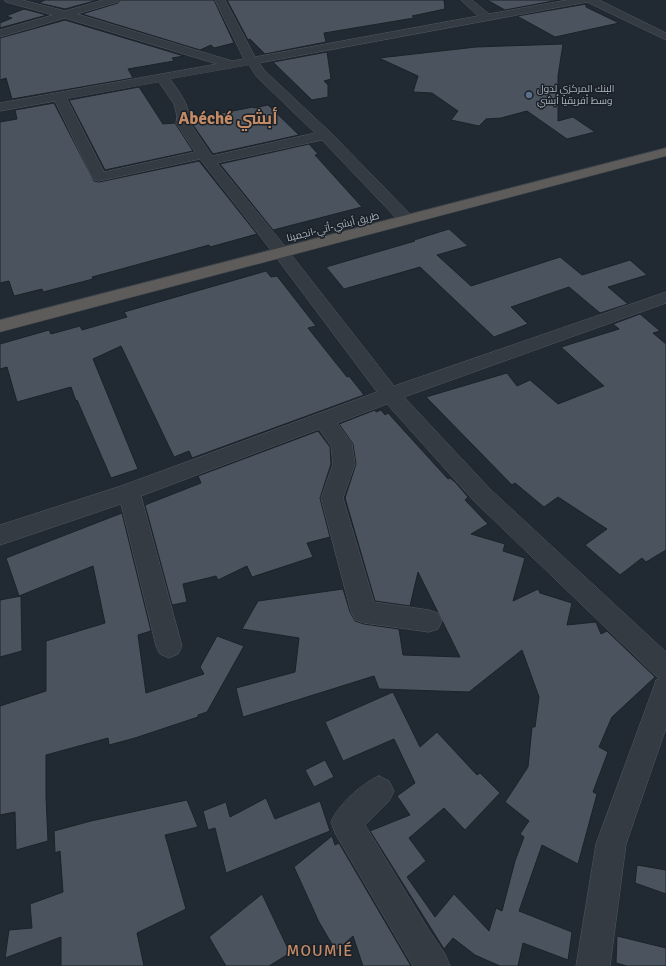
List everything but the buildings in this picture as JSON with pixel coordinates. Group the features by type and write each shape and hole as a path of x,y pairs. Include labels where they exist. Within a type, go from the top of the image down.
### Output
{"highway":[{"path":"0,326 277,247 644,152 666,140"},
{"path":"644,152 666,152"},
{"name":"طريق أبشي-أتي-انجمينا","path":"0,313 277,247"}],"street":[{"path":"10,0 67,15 231,63"},
{"path":"0,34 114,0"},
{"path":"220,0 251,60 262,74 325,135 402,215"},
{"path":"466,0 487,18"},
{"path":"591,0 666,37"},
{"path":"0,107 231,63 575,1"},
{"path":"162,77 181,104 185,114 183,122 206,157 390,395 482,496 666,669"},
{"path":"59,96 99,177 325,135"},
{"path":"2,528 129,492 324,421 390,395 666,297"},
{"path":"324,421 341,444 344,464 332,498 364,612 429,621"},
{"path":"129,492 169,646"},
{"path":"593,966 611,844 666,689"},
{"path":"379,791 346,822 416,941 433,966"}],"place":[{"name":"البنك المركزي لدول وسط أفريقيا أبشي","path":"529,95"}],"district":[{"name":"Abéché أبشي","path":"228,118"},
{"name":"MOUMIÉ","path":"320,951"}]}
